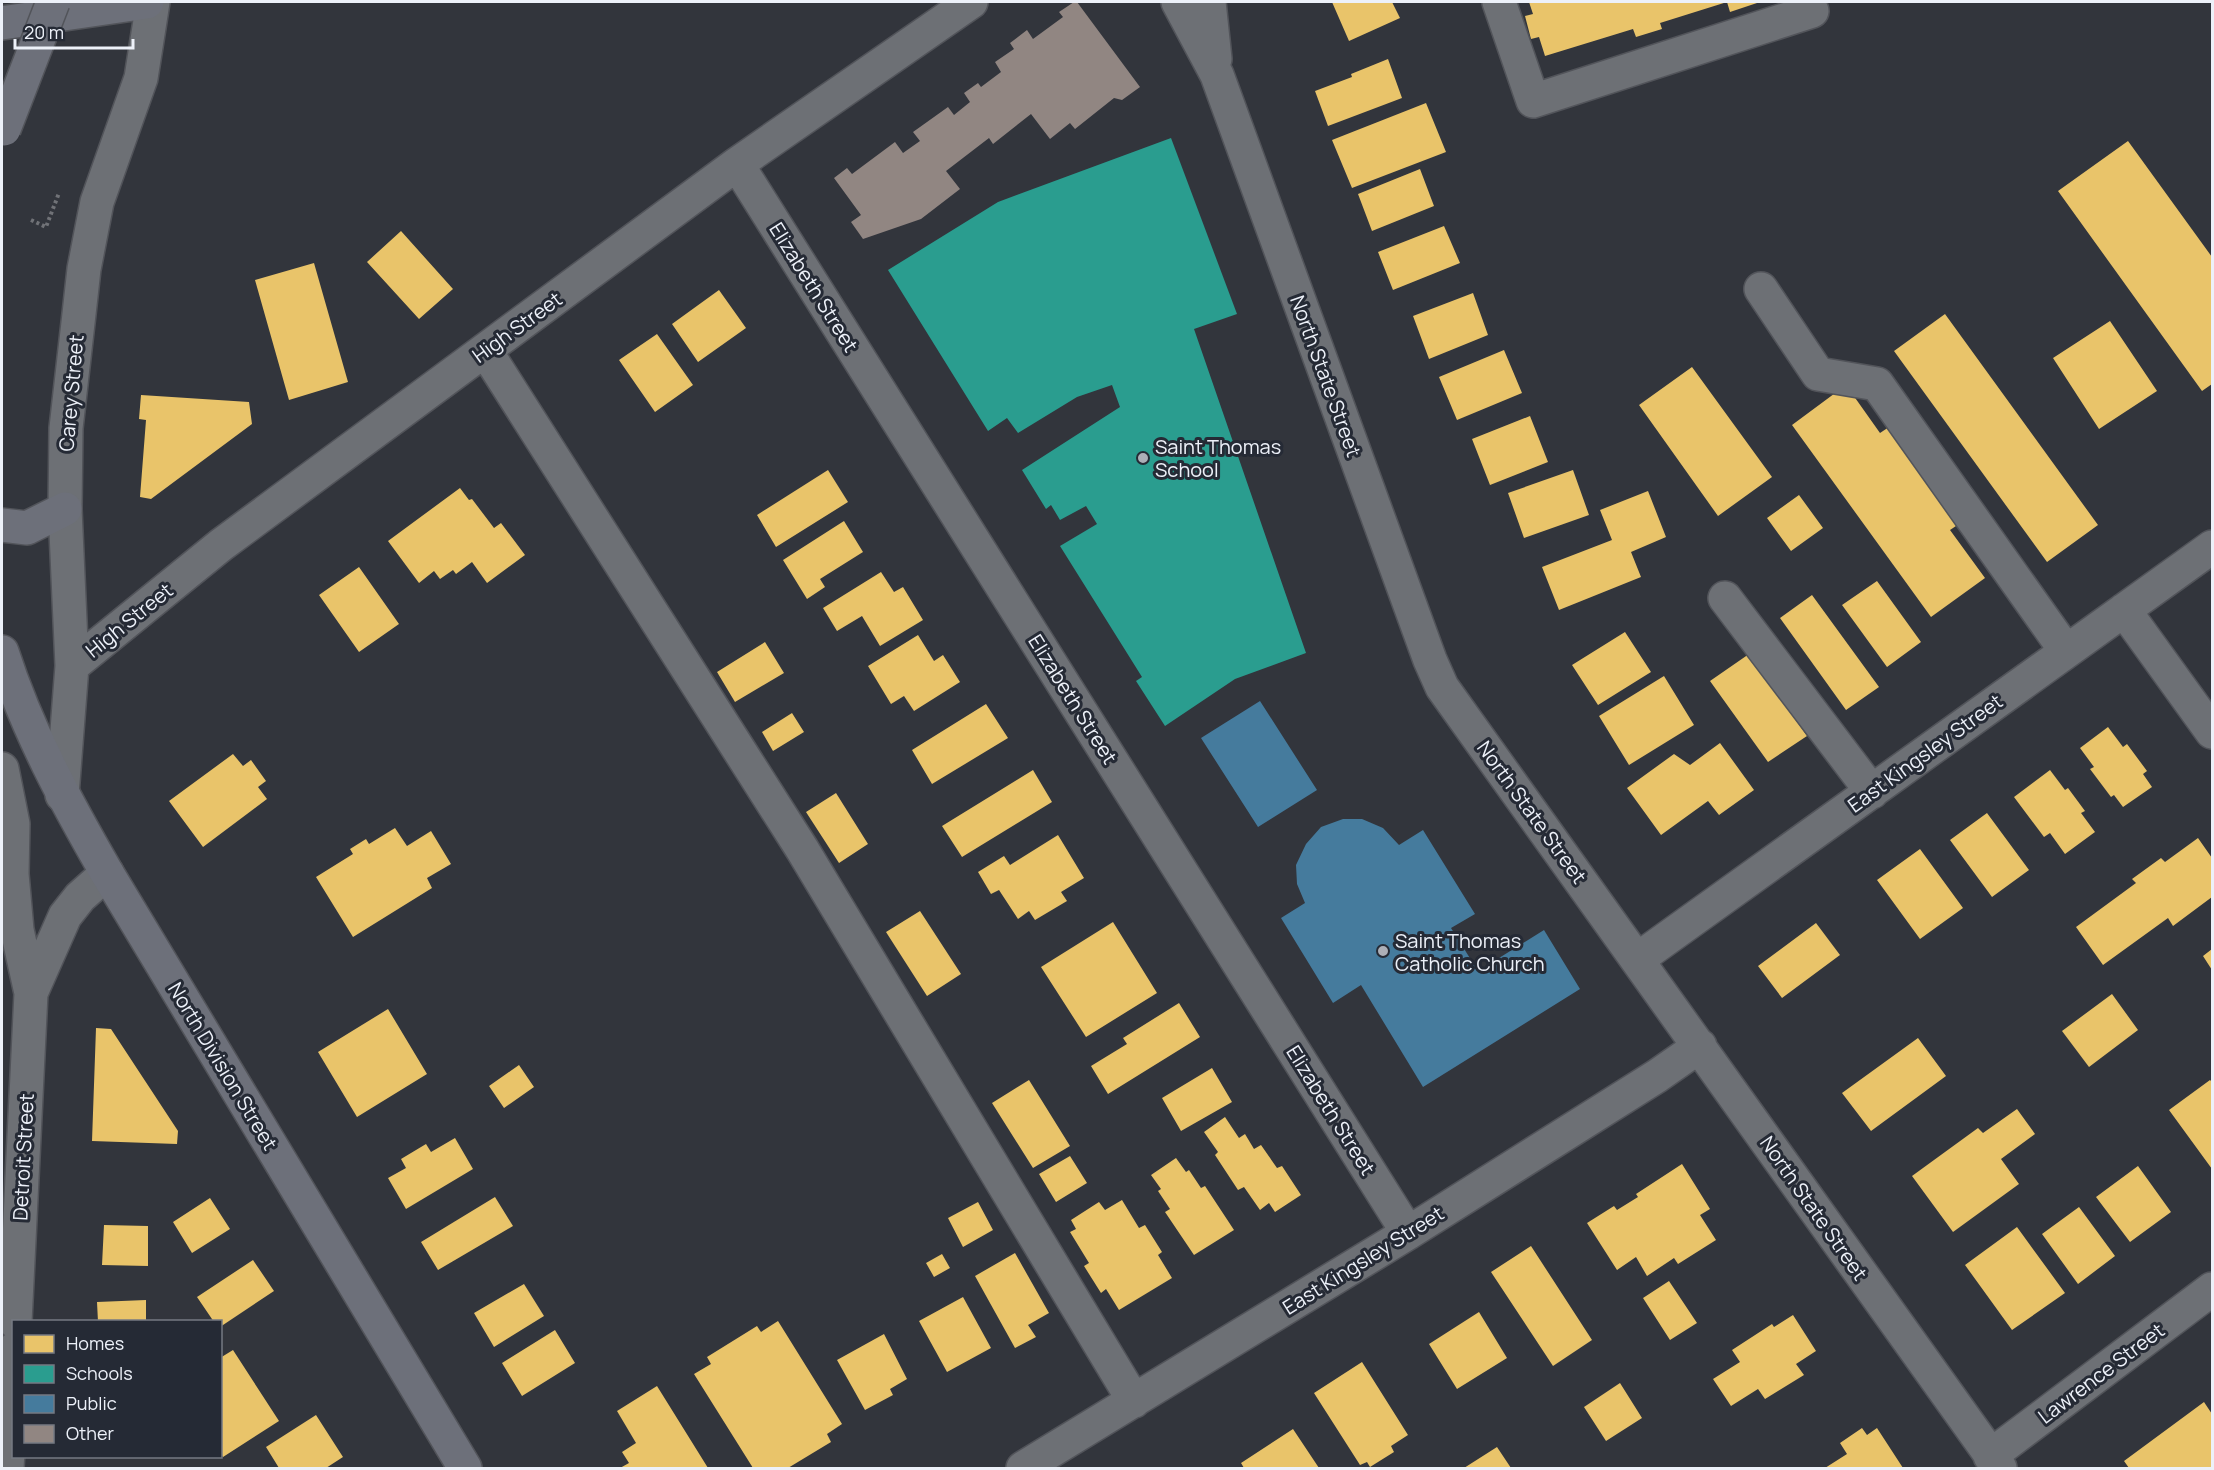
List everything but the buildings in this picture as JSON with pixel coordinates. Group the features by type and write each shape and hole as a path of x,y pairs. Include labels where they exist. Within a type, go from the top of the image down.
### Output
{"main road":[{"path":"2,134 53,2"},
{"path":"2,23 147,2"},
{"path":"2,525 27,528 65,509"},
{"name":"North Division Street","path":"2,652 12,683 62,795 106,873 465,1468"}],"street":[{"name":"Carey Street","path":"62,795 72,666 65,509 66,428 84,269 97,202 141,78 153,2"},
{"name":"High Street","path":"72,666 221,545 484,350 737,164 971,2"},
{"path":"1178,2 1216,75"},
{"path":"1209,2 1216,75"},
{"path":"1498,2 1533,101 1812,10"},
{"name":"North State Street","path":"1216,75 1425,649 1442,687 1995,1462"},
{"name":"Elizabeth Street","path":"737,164 1408,1233"},
{"path":"1761,289 1818,374 1877,384 2066,651"},
{"path":"484,350 802,849 1134,1401"},
{"name":"East Kingsley Street","path":"1638,959 2212,547"},
{"path":"1725,598 1872,792"},
{"path":"2124,610 2212,732"},
{"name":"Detroit Street","path":"2,769 13,824 12,874 17,930 31,993 15,1320"},
{"name":"Detroit Street","path":"31,993 65,916 80,897 106,873"},
{"name":"East Kingsley Street","path":"1023,1468 1408,1233 1657,1076 1700,1046"},
{"name":"Lawrence Street","path":"1995,1462 2212,1289"},
{"path":"8,1468 12,1389"}],"path":[{"path":"31,220 46,227 61,186"}],"place":[{"name":"Saint Thomas School","path":"1143,458"},
{"name":"Saint Thomas Catholic Church","path":"1383,951"}]}
